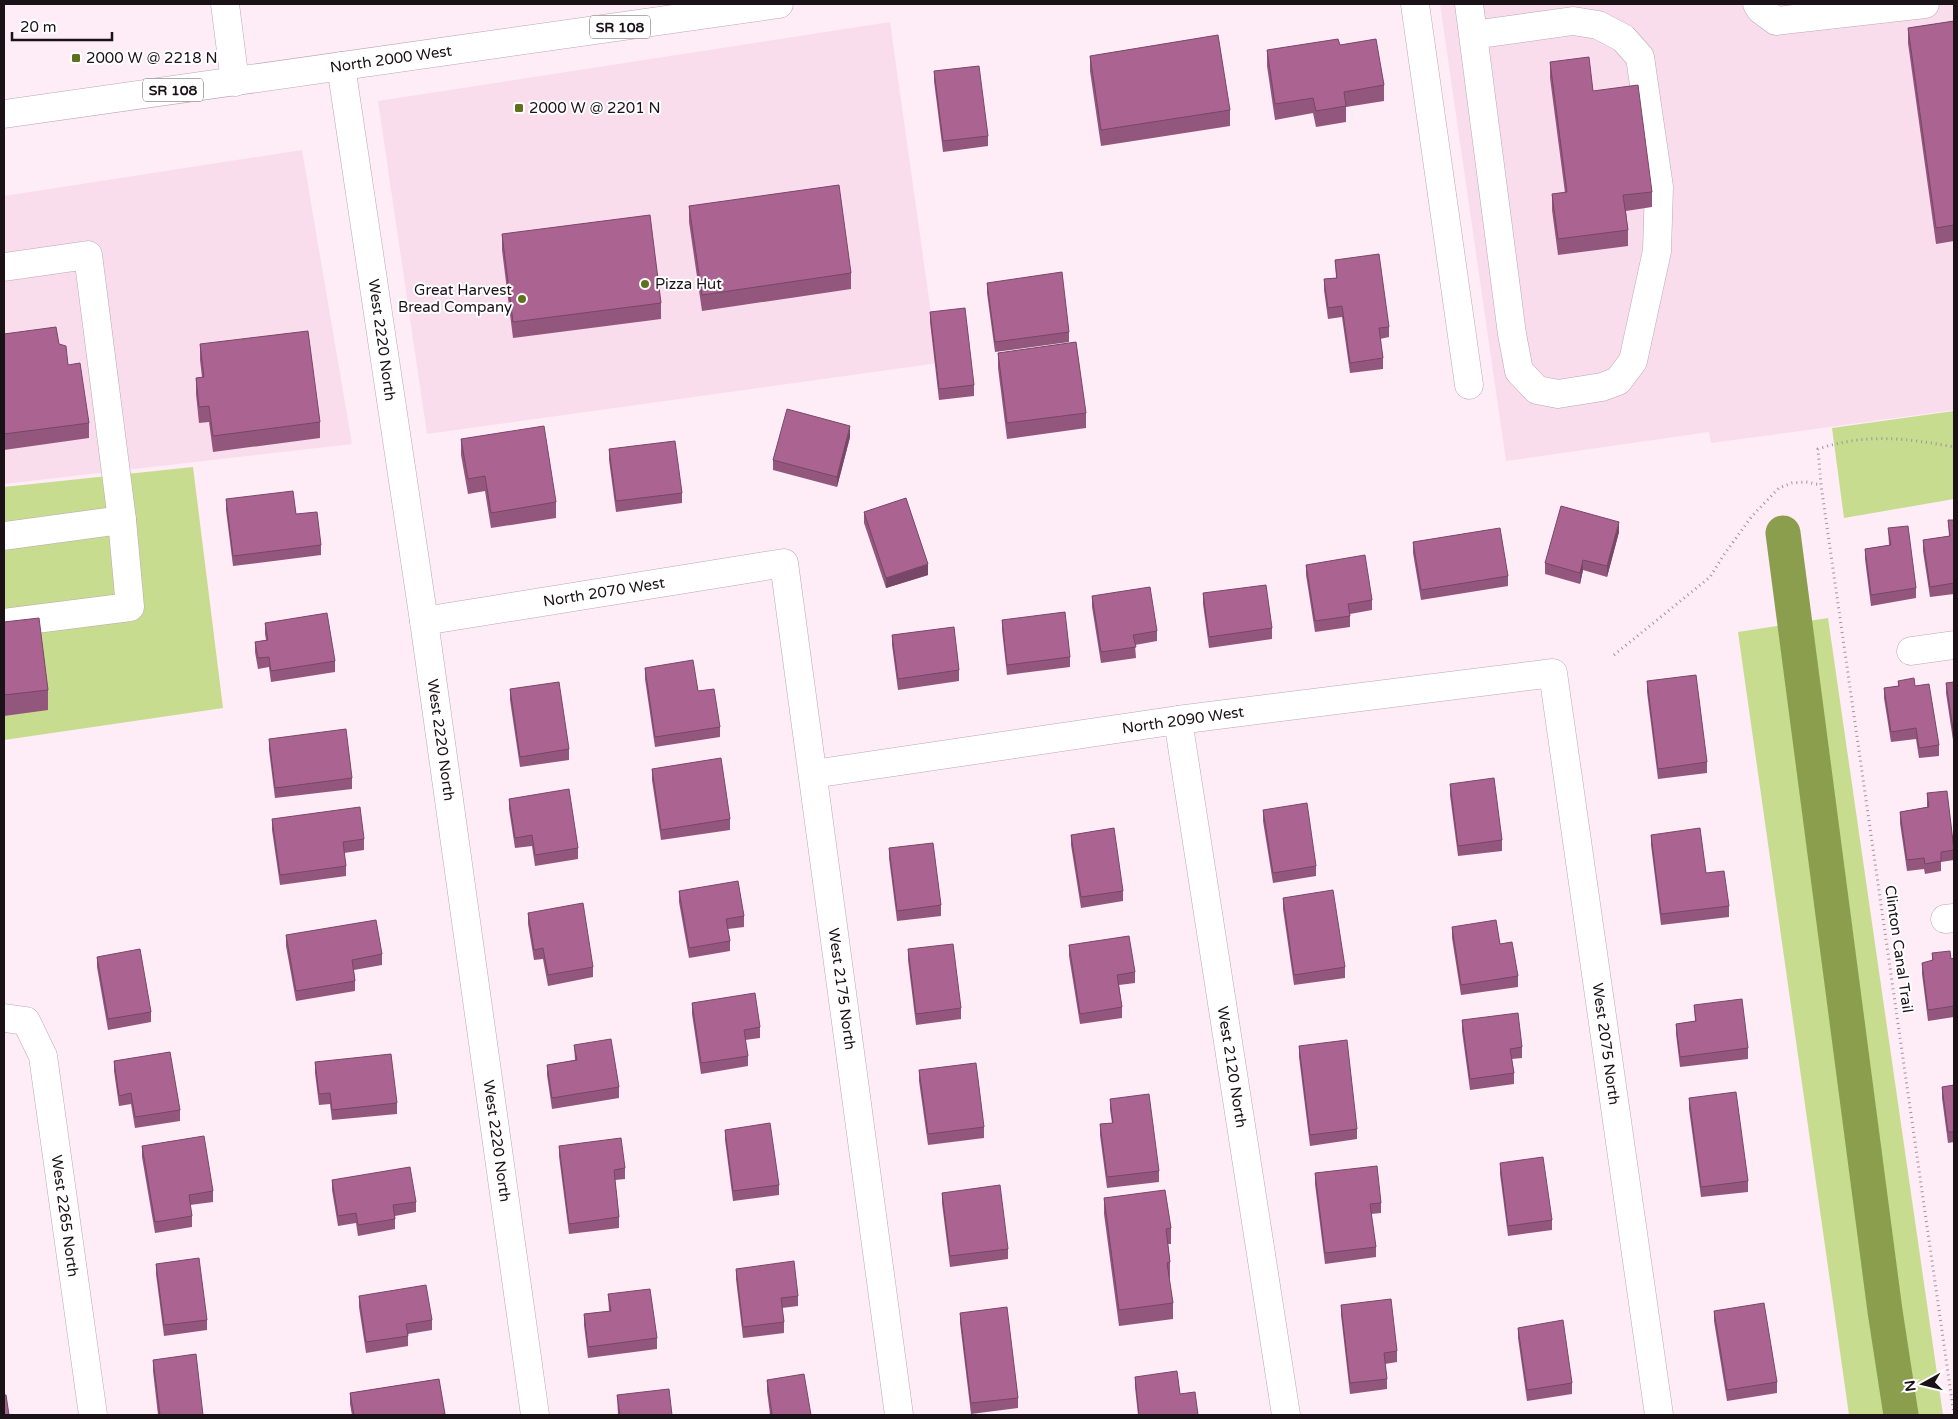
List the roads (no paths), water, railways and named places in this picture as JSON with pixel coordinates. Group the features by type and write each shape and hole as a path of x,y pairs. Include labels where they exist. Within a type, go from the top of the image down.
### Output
{"street":[{"path":"225,4 235,82"},
{"name":"North 2000 West","path":"4,114 779,4"},
{"path":"1416,4 1469,385"},
{"path":"1469,4 1473,35 1519,372 1537,390 1558,394 1602,387 1618,381 1633,361 1657,251 1659,187 1640,57 1623,38 1598,25 1573,21 1473,35"},
{"path":"1757,4 1761,10 1776,21 1925,4"},
{"name":"West 2220 North","path":"341,66 424,621 535,1415"},
{"path":"4,267 88,255 122,520 130,608 4,624"},
{"path":"4,536 122,520"},
{"name":"North 2070 West","path":"424,621 784,563"},
{"name":"West 2175 North","path":"784,563 899,1415"},
{"path":"1912,651 1954,645"},
{"name":"North 2090 West","path":"813,774 1178,720 1553,673"},
{"name":"West 2075 North","path":"1553,673 1659,1415"},
{"name":"West 2120 North","path":"1178,720 1286,1415"},
{"name":"West 2265 North","path":"15,1019 43,1056 93,1415"}],"waterway":[{"path":"1783,533 1885,1311 1901,1415"}],"place":[{"name":"2000 W @ 2218 N","path":"76,58"},
{"name":"2000 W @ 2201 N","path":"519,108"},
{"name":"Pizza Hut","path":"645,284"},
{"name":"Great Harvest Bread Company","path":"522,299"}]}
